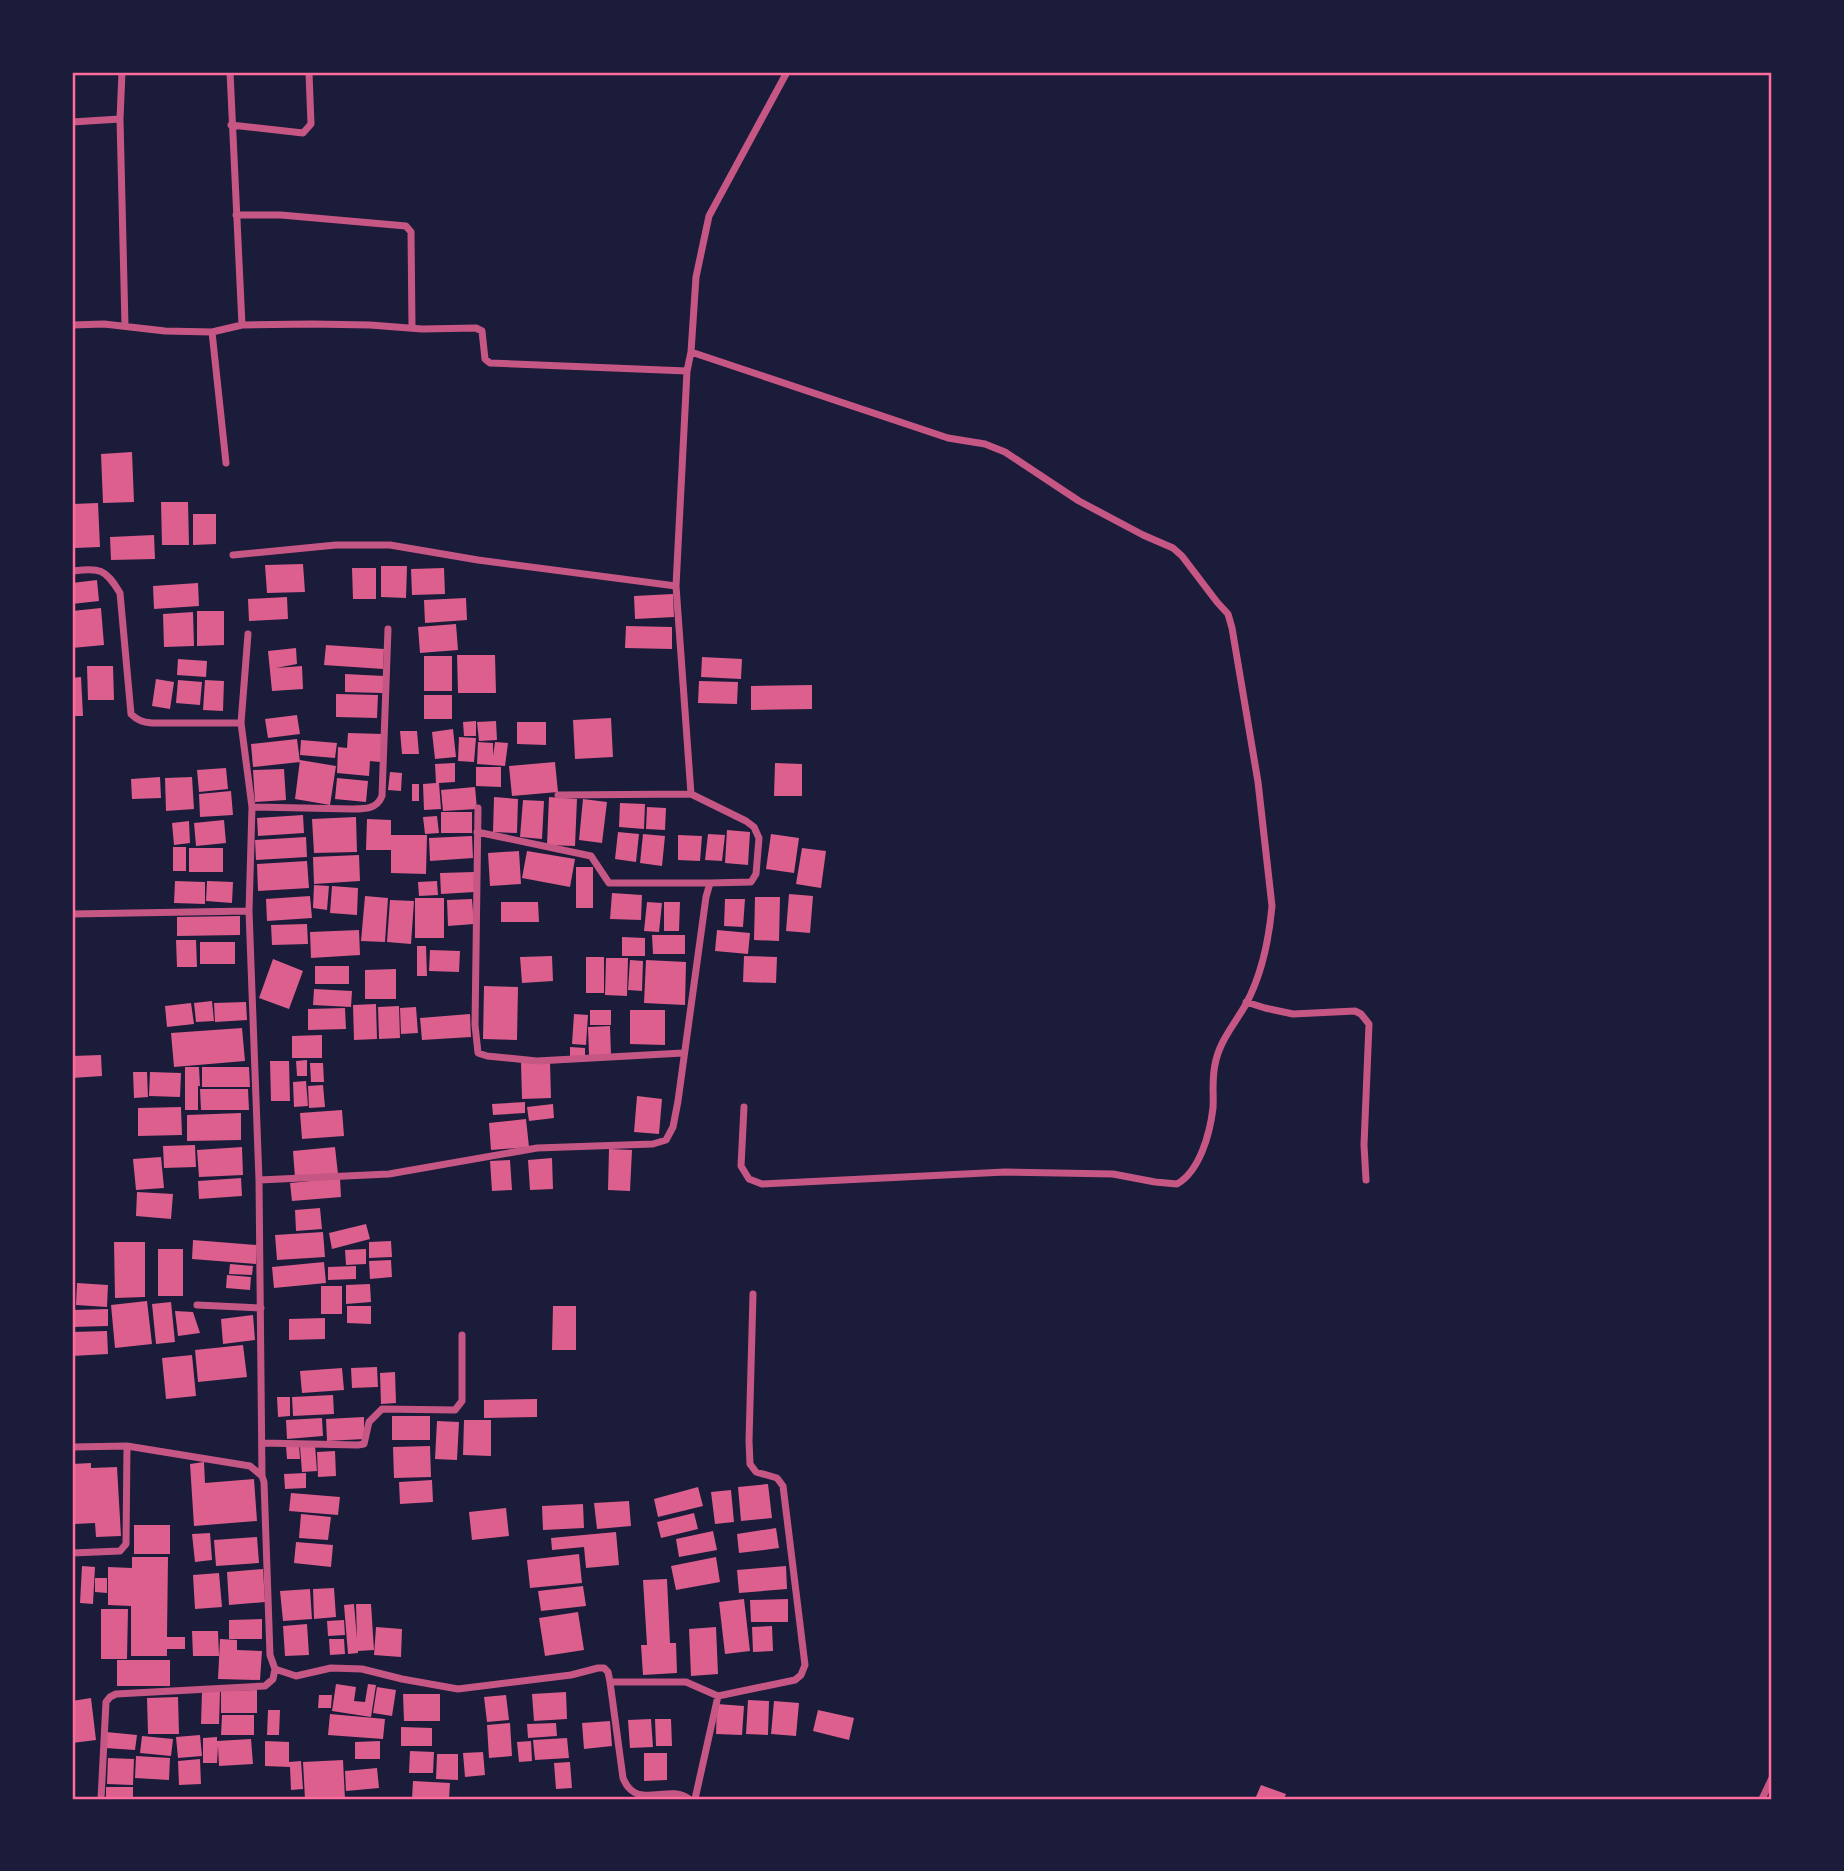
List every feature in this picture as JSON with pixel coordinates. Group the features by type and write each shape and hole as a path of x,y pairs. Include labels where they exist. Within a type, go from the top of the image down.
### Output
{"street":[{"path":"121,72 125,326"},
{"path":"230,72 243,325"},
{"path":"691,794 676,586 687,371 691,352 696,278 709,216 787,72"},
{"path":"231,125 303,133 311,124 309,73"},
{"path":"72,122 120,119"},
{"path":"236,215 281,215 406,226 411,232 412,327"},
{"path":"72,324 212,332 243,325 312,324 479,329 483,335 485,361 490,363 687,371"},
{"path":"212,332 226,463"},
{"path":"691,352 948,438 985,444 1005,452 1079,501 1173,548 1182,556 1228,614 1258,782 1272,906 1266,946 1246,1002 1216,1057 1210,1125 1201,1152 1188,1175 1177,1184 1113,1174 1005,1171 762,1184 749,1179 741,1166 744,1107"},
{"path":"233,555 336,545 390,545 478,561 676,586"},
{"path":"72,571 92,569 104,573 111,578 120,593 131,714 136,719 152,723 241,723"},
{"path":"252,807 366,809 380,802 388,629"},
{"path":"101,1799 106,1703 110,1697 116,1694 265,1686 272,1679 275,1669 270,1655 262,1476 259,1180 249,911 252,807 241,723 248,634"},
{"path":"477,832 591,856 609,883 751,882 756,874 760,838 754,827 691,794 558,795"},
{"path":"478,808 475,1025 478,1053 537,1061 683,1053"},
{"path":"259,1180 389,1174 537,1148 653,1144 666,1140 673,1127 710,883"},
{"path":"72,914 249,911"},
{"path":"1246,1002 1293,1014 1355,1011 1366,1018 1369,1024 1364,1145 1366,1180"},
{"path":"610,1682 686,1682 718,1696 795,1680 801,1675 805,1665 783,1486 777,1478 756,1472 750,1464 753,1294"},
{"path":"197,1305 261,1308"},
{"path":"262,1443 364,1444 369,1422 382,1409 456,1409 462,1401 461,1335"},
{"path":"72,1447 127,1446 250,1466 262,1476"},
{"path":"72,1553 120,1551 126,1544 127,1446"},
{"path":"275,1669 296,1676 331,1668 362,1669 458,1689 571,1675 604,1668 608,1672 610,1682 623,1778 629,1789 639,1795 679,1794 689,1799"},
{"path":"695,1799 718,1696"},
{"path":"1762,1799 1772,1778"}],"building":[{"path":"132,452 134,502 103,503 101,454"},
{"path":"161,502 188,502 189,545 162,545"},
{"path":"98,503 100,547 75,548 73,504"},
{"path":"193,514 216,514 216,544 193,545"},
{"path":"154,535 155,559 111,560 110,537"},
{"path":"303,564 305,592 267,593 265,565"},
{"path":"381,566 407,566 406,598 381,597"},
{"path":"352,568 376,568 376,599 353,599"},
{"path":"444,568 445,594 412,595 411,569"},
{"path":"97,580 99,601 72,604 72,583"},
{"path":"198,583 199,606 154,609 153,586"},
{"path":"673,594 674,617 635,619 634,596"},
{"path":"287,597 288,619 249,621 248,599"},
{"path":"466,598 467,620 425,623 424,600"},
{"path":"101,608 104,645 72,648 72,611"},
{"path":"197,611 224,611 224,645 197,646"},
{"path":"193,612 194,646 164,647 163,614"},
{"path":"456,624 458,650 420,653 418,627"},
{"path":"626,626 672,627 672,649 625,648"},
{"path":"326,645 384,649 383,669 324,665"},
{"path":"296,648 297,664 276,668 302,666 303,689 272,691 268,651"},
{"path":"457,655 495,655 496,693 458,693"},
{"path":"424,656 452,656 452,691 424,691"},
{"path":"702,657 742,659 741,679 701,677"},
{"path":"178,659 207,661 206,677 177,675"},
{"path":"87,666 113,666 114,700 88,700"},
{"path":"345,674 384,676 383,693 345,692"},
{"path":"81,677 83,716 72,716 72,678"},
{"path":"156,679 174,682 170,709 152,706"},
{"path":"178,680 202,682 200,705 176,703"},
{"path":"205,680 224,681 223,711 203,710"},
{"path":"699,681 738,682 737,704 698,703"},
{"path":"812,685 812,709 751,710 751,686"},
{"path":"336,694 378,695 377,718 336,717"},
{"path":"424,695 452,695 452,719 424,719"},
{"path":"297,715 300,734 268,738 265,719"},
{"path":"611,718 613,757 575,759 573,720"},
{"path":"476,721 476,736 464,736 463,722"},
{"path":"496,721 497,740 479,741 477,722"},
{"path":"517,722 546,722 546,745 517,744"},
{"path":"453,729 456,757 435,759 432,732"},
{"path":"400,731 417,731 419,754 402,754"},
{"path":"348,733 383,734 380,762 370,761 369,776 337,773 338,747 347,748"},
{"path":"459,737 476,738 474,762 458,761"},
{"path":"297,739 300,762 253,767 251,744"},
{"path":"301,740 337,743 335,758 300,755"},
{"path":"478,742 493,743 493,756 495,742 508,743 505,766 477,764"},
{"path":"300,760 336,766 330,805 295,799"},
{"path":"555,762 558,792 512,796 509,766"},
{"path":"455,763 455,782 439,783 441,809 424,810 423,784 436,783 435,764"},
{"path":"775,763 802,764 802,796 774,796"},
{"path":"476,767 501,767 501,787 476,786"},
{"path":"226,768 228,789 199,792 197,770"},
{"path":"284,769 286,800 255,802 253,770"},
{"path":"390,772 402,773 401,791 388,790"},
{"path":"160,777 161,798 132,799 131,779"},
{"path":"192,777 194,809 166,811 165,778"},
{"path":"337,778 368,781 366,802 335,799"},
{"path":"412,784 419,784 419,801 412,801"},
{"path":"475,787 477,809 443,811 441,790"},
{"path":"231,791 233,815 200,817 199,794"},
{"path":"494,797 518,799 517,833 493,832"},
{"path":"549,797 577,799 575,846 547,845"},
{"path":"583,799 607,802 602,843 579,840"},
{"path":"523,800 544,801 542,839 520,837"},
{"path":"620,803 645,804 644,829 619,827"},
{"path":"647,807 666,808 665,830 646,829"},
{"path":"441,812 472,812 472,833 441,833"},
{"path":"303,815 304,833 258,836 257,818"},
{"path":"437,816 439,833 425,834 423,817"},
{"path":"356,817 357,852 314,853 312,819"},
{"path":"367,819 391,820 391,835 427,835 426,874 391,873 391,850 366,850"},
{"path":"224,820 226,843 196,846 194,823"},
{"path":"189,821 190,843 174,845 172,823"},
{"path":"727,830 750,832 748,865 725,863"},
{"path":"618,832 639,834 636,862 615,859"},
{"path":"643,834 665,836 662,866 640,863"},
{"path":"708,834 725,835 722,861 705,860"},
{"path":"771,834 799,838 794,873 766,869"},
{"path":"678,835 702,836 700,861 678,860"},
{"path":"472,836 473,858 430,861 429,838"},
{"path":"306,837 307,857 256,860 255,840"},
{"path":"173,847 186,847 186,871 173,871"},
{"path":"189,848 223,848 223,872 189,872"},
{"path":"802,848 826,851 821,888 796,884"},
{"path":"519,851 521,884 490,886 488,853"},
{"path":"527,851 575,859 570,887 522,878"},
{"path":"359,855 360,881 314,884 313,857"},
{"path":"307,861 309,888 258,891 257,864"},
{"path":"576,867 593,867 593,908 576,908"},
{"path":"474,872 475,892 441,894 440,873"},
{"path":"175,881 205,882 205,904 174,903"},
{"path":"207,881 233,882 232,903 206,901"},
{"path":"437,881 438,895 419,896 418,882"},
{"path":"314,885 329,886 327,910 313,908"},
{"path":"332,886 358,888 357,915 330,913"},
{"path":"612,893 642,895 641,920 610,919"},
{"path":"789,894 813,896 810,933 786,931"},
{"path":"310,896 312,918 267,921 266,899"},
{"path":"365,896 388,898 385,942 361,941"},
{"path":"755,897 780,897 779,941 754,940"},
{"path":"415,898 444,898 444,938 415,938"},
{"path":"472,899 474,924 448,926 447,900"},
{"path":"725,899 745,899 743,927 724,926"},
{"path":"390,900 414,901 411,944 387,942"},
{"path":"501,902 538,902 539,922 501,922"},
{"path":"647,902 662,903 659,932 644,931"},
{"path":"664,902 680,902 679,931 664,931"},
{"path":"240,916 240,935 177,936 177,917"},
{"path":"307,924 308,944 272,945 271,925"},
{"path":"359,930 360,955 311,958 310,932"},
{"path":"717,930 750,933 748,954 715,951"},
{"path":"652,935 685,935 685,954 653,954"},
{"path":"622,937 645,938 645,956 622,956"},
{"path":"176,940 196,940 197,967 177,967"},
{"path":"200,942 235,942 235,964 200,964"},
{"path":"417,946 426,946 427,976 417,976"},
{"path":"430,950 460,951 459,972 429,971"},
{"path":"552,956 553,981 522,983 520,957"},
{"path":"744,956 777,957 776,983 743,982"},
{"path":"586,957 604,957 604,993 586,993"},
{"path":"606,958 628,958 627,996 605,995"},
{"path":"273,959 303,971 289,1009 259,998"},
{"path":"630,960 643,961 642,991 628,990"},
{"path":"646,960 686,962 685,1005 644,1003"},
{"path":"315,966 349,966 349,984 315,984"},
{"path":"396,969 396,999 365,999 365,970"},
{"path":"484,986 518,987 517,1040 483,1039"},
{"path":"314,989 352,991 351,1007 313,1005"},
{"path":"212,1001 214,1021 196,1022 194,1003"},
{"path":"246,1002 247,1020 215,1022 214,1003"},
{"path":"191,1003 194,1024 167,1027 165,1006"},
{"path":"376,1004 377,1039 354,1040 353,1005"},
{"path":"399,1006 400,1038 379,1039 378,1007"},
{"path":"416,1007 418,1033 401,1034 400,1008"},
{"path":"345,1008 346,1029 308,1030 308,1009"},
{"path":"590,1010 611,1010 611,1025 590,1025"},
{"path":"630,1010 665,1010 665,1045 630,1044"},
{"path":"470,1014 471,1037 422,1040 420,1018"},
{"path":"574,1014 588,1015 586,1045 572,1044"},
{"path":"610,1026 611,1055 589,1055 588,1027"},
{"path":"242,1028 245,1061 174,1067 171,1033"},
{"path":"322,1035 322,1058 292,1058 292,1036"},
{"path":"570,1047 585,1048 585,1059 570,1058"},
{"path":"101,1055 102,1076 72,1078 72,1056"},
{"path":"307,1060 307,1076 297,1076 296,1061"},
{"path":"270,1061 289,1061 290,1101 271,1101"},
{"path":"550,1062 551,1098 522,1099 521,1063"},
{"path":"310,1063 323,1063 324,1082 311,1082"},
{"path":"185,1067 199,1067 198,1110 185,1110"},
{"path":"202,1067 249,1067 250,1087 202,1087"},
{"path":"133,1072 147,1072 148,1097 134,1098"},
{"path":"150,1072 181,1073 180,1097 149,1096"},
{"path":"306,1081 308,1106 294,1107 293,1082"},
{"path":"323,1085 325,1107 309,1108 308,1086"},
{"path":"200,1089 248,1089 249,1110 201,1110"},
{"path":"637,1096 662,1099 659,1134 634,1132"},
{"path":"525,1102 525,1113 493,1115 492,1104"},
{"path":"553,1104 554,1118 529,1121 527,1107"},
{"path":"181,1107 182,1135 138,1136 138,1108"},
{"path":"342,1110 344,1136 302,1139 300,1113"},
{"path":"241,1113 241,1140 187,1141 187,1115"},
{"path":"526,1119 529,1147 491,1150 489,1123"},
{"path":"195,1145 196,1167 164,1168 163,1146"},
{"path":"242,1147 243,1175 199,1177 197,1150"},
{"path":"335,1147 338,1174 295,1178 293,1151"},
{"path":"609,1149 632,1150 630,1191 608,1190"},
{"path":"161,1157 164,1188 136,1190 133,1159"},
{"path":"552,1158 553,1189 530,1190 528,1160"},
{"path":"510,1160 512,1190 492,1191 490,1161"},
{"path":"241,1178 242,1196 199,1199 198,1181"},
{"path":"340,1178 341,1197 292,1201 290,1183"},
{"path":"137,1192 173,1194 171,1219 136,1216"},
{"path":"320,1208 322,1229 296,1231 295,1210"},
{"path":"366,1224 370,1239 332,1249 329,1233"},
{"path":"323,1232 325,1257 277,1260 275,1235"},
{"path":"193,1240 257,1245 256,1264 192,1259"},
{"path":"391,1241 392,1257 369,1258 369,1242"},
{"path":"114,1242 145,1242 145,1297 115,1298"},
{"path":"158,1249 183,1249 183,1296 158,1296"},
{"path":"366,1249 366,1264 346,1265 345,1250"},
{"path":"391,1260 392,1277 370,1279 369,1261"},
{"path":"324,1262 326,1283 274,1288 272,1267"},
{"path":"230,1264 253,1266 252,1275 229,1274"},
{"path":"356,1266 356,1279 328,1280 328,1267"},
{"path":"227,1275 251,1277 250,1290 226,1288"},
{"path":"77,1283 108,1285 107,1307 76,1305"},
{"path":"370,1284 371,1302 346,1304 346,1285"},
{"path":"321,1286 342,1286 342,1314 321,1314"},
{"path":"147,1301 152,1344 115,1348 111,1305"},
{"path":"171,1302 175,1342 156,1344 152,1304"},
{"path":"347,1306 371,1306 371,1324 347,1323"},
{"path":"553,1306 576,1306 576,1350 552,1350"},
{"path":"108,1309 108,1326 72,1327 72,1310"},
{"path":"175,1311 193,1312 200,1333 178,1336"},
{"path":"253,1315 255,1340 223,1344 221,1319"},
{"path":"325,1318 325,1339 289,1340 289,1319"},
{"path":"107,1331 108,1354 72,1356 72,1332"},
{"path":"243,1345 247,1377 198,1382 195,1350"},
{"path":"192,1355 196,1396 166,1399 162,1358"},
{"path":"377,1367 378,1387 352,1388 351,1368"},
{"path":"342,1368 344,1390 302,1393 300,1371"},
{"path":"395,1372 396,1403 381,1404 380,1373"},
{"path":"333,1395 334,1414 293,1416 292,1397"},
{"path":"277,1397 290,1397 290,1416 278,1417"},
{"path":"537,1399 537,1417 484,1418 484,1400"},
{"path":"392,1416 430,1416 430,1440 392,1440"},
{"path":"364,1417 364,1439 327,1441 326,1419"},
{"path":"322,1418 323,1436 287,1439 286,1420"},
{"path":"464,1420 491,1420 491,1456 463,1455"},
{"path":"437,1421 459,1422 457,1460 435,1459"},
{"path":"299,1445 300,1459 287,1459 286,1446"},
{"path":"315,1445 317,1471 302,1472 300,1447"},
{"path":"430,1446 431,1477 394,1478 393,1447"},
{"path":"335,1451 336,1476 318,1477 317,1452"},
{"path":"204,1462 205,1483 254,1479 257,1521 194,1526 190,1464"},
{"path":"91,1463 91,1468 117,1467 121,1536 96,1537 95,1523 75,1524 72,1464"},
{"path":"306,1473 306,1488 285,1489 284,1474"},
{"path":"432,1480 433,1502 400,1504 399,1482"},
{"path":"768,1484 772,1518 741,1521 738,1487"},
{"path":"698,1487 703,1506 658,1517 654,1499"},
{"path":"731,1490 734,1522 715,1524 711,1492"},
{"path":"291,1493 340,1497 338,1515 289,1511"},
{"path":"629,1501 631,1526 597,1529 594,1503"},
{"path":"583,1504 584,1528 543,1530 542,1506"},
{"path":"506,1508 509,1536 472,1540 469,1512"},
{"path":"694,1513 698,1529 661,1538 657,1522"},
{"path":"301,1514 331,1517 328,1540 299,1538"},
{"path":"134,1525 170,1525 170,1554 134,1554"},
{"path":"776,1528 779,1548 739,1553 737,1534"},
{"path":"713,1531 717,1550 679,1557 676,1539"},
{"path":"616,1532 619,1565 586,1568 584,1547 552,1550 551,1538"},
{"path":"210,1533 212,1560 195,1562 192,1534"},
{"path":"257,1537 259,1563 216,1566 214,1540"},
{"path":"296,1542 333,1545 331,1567 294,1563"},
{"path":"579,1554 582,1583 530,1588 527,1560"},
{"path":"132,1557 168,1557 167,1637 185,1637 185,1649 167,1649 167,1656 131,1656 131,1606 108,1605 108,1567 132,1568"},
{"path":"716,1557 720,1582 676,1590 671,1566"},
{"path":"82,1566 95,1567 93,1604 80,1603"},
{"path":"786,1566 787,1589 739,1593 737,1570"},
{"path":"263,1569 265,1602 229,1605 227,1572"},
{"path":"219,1573 222,1607 195,1609 193,1575"},
{"path":"95,1578 107,1578 107,1593 95,1592"},
{"path":"667,1579 670,1643 676,1643 677,1673 643,1675 641,1645 647,1645 643,1580"},
{"path":"583,1586 586,1606 541,1611 538,1591"},
{"path":"334,1588 336,1617 314,1619 313,1589"},
{"path":"310,1589 312,1619 283,1621 280,1591"},
{"path":"744,1599 750,1651 725,1654 719,1602"},
{"path":"788,1599 788,1622 751,1622 750,1600"},
{"path":"354,1604 357,1639 356,1604 371,1604 374,1650 348,1654 344,1605"},
{"path":"101,1609 128,1609 127,1659 101,1659"},
{"path":"578,1612 584,1650 545,1656 539,1618"},
{"path":"262,1619 262,1639 229,1639 229,1620"},
{"path":"344,1620 345,1635 328,1636 327,1621"},
{"path":"307,1624 309,1655 285,1656 283,1626"},
{"path":"772,1626 773,1651 753,1652 752,1627"},
{"path":"376,1627 402,1629 401,1657 374,1655"},
{"path":"716,1627 718,1674 691,1676 689,1629"},
{"path":"192,1631 218,1631 219,1656 193,1656"},
{"path":"220,1639 237,1640 237,1650 262,1651 260,1680 218,1679"},
{"path":"329,1639 344,1639 345,1654 330,1655"},
{"path":"117,1660 170,1660 170,1686 117,1686"},
{"path":"336,1684 356,1687 354,1701 365,1702 368,1684 376,1685 371,1717 332,1711"},
{"path":"377,1687 396,1690 392,1716 373,1713"},
{"path":"257,1690 257,1713 221,1713 221,1691"},
{"path":"202,1691 220,1692 219,1724 201,1724"},
{"path":"566,1692 567,1719 534,1721 532,1694"},
{"path":"403,1694 440,1694 440,1721 404,1721"},
{"path":"319,1695 332,1695 331,1708 318,1708"},
{"path":"506,1695 509,1720 487,1722 484,1697"},
{"path":"178,1697 179,1734 148,1734 147,1698"},
{"path":"91,1698 96,1740 72,1743 72,1701"},
{"path":"748,1700 769,1701 768,1735 746,1734"},
{"path":"774,1701 799,1703 796,1736 771,1734"},
{"path":"717,1704 744,1706 742,1735 716,1734"},
{"path":"268,1710 280,1710 279,1735 267,1735"},
{"path":"818,1710 854,1718 849,1740 813,1731"},
{"path":"330,1714 385,1719 383,1739 328,1735"},
{"path":"222,1715 254,1715 254,1735 221,1735"},
{"path":"651,1719 653,1747 630,1748 628,1720"},
{"path":"655,1719 671,1719 672,1746 656,1746"},
{"path":"610,1721 612,1746 584,1749 582,1723"},
{"path":"510,1723 512,1756 489,1758 487,1725"},
{"path":"556,1723 557,1736 528,1738 527,1724"},
{"path":"401,1727 432,1728 432,1746 401,1746"},
{"path":"106,1732 137,1735 135,1750 105,1748"},
{"path":"200,1735 202,1756 178,1758 176,1737"},
{"path":"142,1736 173,1739 171,1756 140,1753"},
{"path":"217,1737 217,1741 251,1739 253,1764 219,1766 218,1746 217,1763 203,1763 203,1738"},
{"path":"567,1738 569,1758 535,1760 533,1740"},
{"path":"265,1741 289,1742 289,1762 301,1761 303,1789 291,1790 290,1767 265,1766"},
{"path":"380,1741 380,1759 355,1759 355,1742"},
{"path":"531,1741 532,1761 519,1762 517,1742"},
{"path":"410,1751 434,1752 433,1773 409,1773"},
{"path":"483,1752 485,1775 465,1777 463,1753"},
{"path":"644,1753 667,1753 667,1780 644,1781"},
{"path":"437,1754 458,1754 458,1780 436,1779"},
{"path":"136,1756 170,1758 169,1780 135,1778"},
{"path":"108,1758 134,1759 133,1785 107,1784"},
{"path":"200,1759 201,1784 179,1785 178,1761"},
{"path":"343,1760 345,1799 305,1799 303,1762"},
{"path":"570,1762 572,1788 556,1789 554,1763"},
{"path":"377,1768 379,1788 346,1791 345,1771"},
{"path":"413,1781 450,1783 449,1799 412,1799"},
{"path":"1261,1785 1286,1794 1284,1799 1255,1799"},
{"path":"106,1787 133,1787 133,1799 106,1799"}]}
